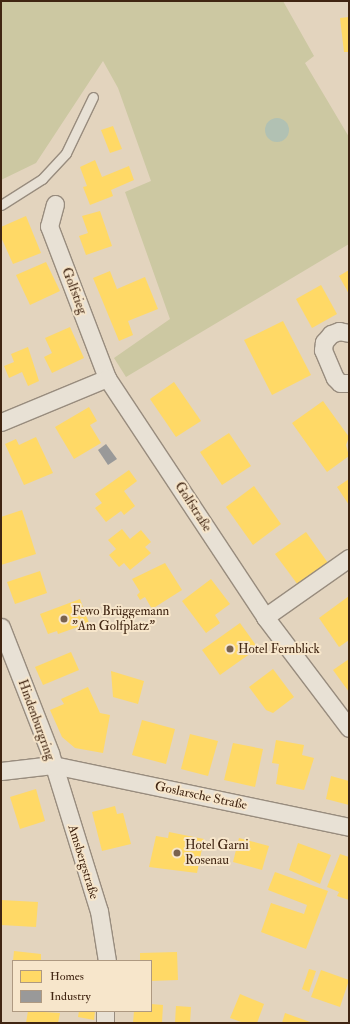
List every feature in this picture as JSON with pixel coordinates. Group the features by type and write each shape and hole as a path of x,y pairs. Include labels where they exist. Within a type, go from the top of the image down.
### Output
{"street":[{"name":"Golfstieg","path":"55,204 49,226 107,378"},
{"path":"349,333 339,331 331,334 324,342 323,350 335,378 340,382 349,383"},
{"path":"1,422 107,378"},
{"name":"Golfstraße","path":"107,378 265,617 349,728"},
{"path":"265,617 349,558"},
{"name":"Hindenburgring","path":"1,627 53,765 1,771"},
{"name":"Goslarsche Straße","path":"53,765 349,827"},
{"name":"Amsbergstraße","path":"53,765 99,911 107,960"},
{"path":"105,1012 105,1023"}],"lane":[{"path":"1,205 42,179 66,152 93,97"}],"shaded area":[{"path":"1,1 283,1 314,56 305,63 349,137 349,244 126,377 114,358 170,319 125,192 151,181 118,88 103,61 36,163 1,180"},
{"path":"277,118 282,119 288,125 288,135 282,141 277,142 272,141 266,135 265,130 266,125 272,119"}],"building: Homes":[{"path":"349,17 349,52 344,52 340,18"},
{"path":"113,126 122,149 110,153 101,130"},
{"path":"95,160 102,177 129,166 134,180 111,190 113,196 90,205 83,187 87,186 80,167"},
{"path":"100,211 112,246 86,255 79,236 88,233 82,216"},
{"path":"26,216 41,253 13,264 1,237 1,227"},
{"path":"46,262 60,291 30,305 16,275"},
{"path":"349,270 349,294 339,276"},
{"path":"110,271 117,289 145,277 158,309 128,321 133,335 119,341 93,278"},
{"path":"321,285 337,314 312,328 296,299"},
{"path":"283,321 311,375 272,395 244,340"},
{"path":"70,327 84,358 52,373 44,357 52,353 45,338"},
{"path":"28,347 39,381 28,386 22,372 9,378 4,366 14,362 11,354"},
{"path":"174,382 201,421 176,437 150,399"},
{"path":"323,401 349,437 346,445 349,456 327,472 292,423"},
{"path":"89,407 97,421 90,425 101,443 74,459 55,427"},
{"path":"229,433 251,466 222,485 200,452"},
{"path":"36,437 53,473 24,485 5,444 16,439 19,445"},
{"path":"129,470 137,481 124,491 135,506 124,515 121,511 106,522 95,508 102,503 95,494"},
{"path":"349,479 349,505 337,487"},
{"path":"254,486 281,524 253,545 226,507"},
{"path":"22,510 36,554 1,565 1,517"},
{"path":"122,529 130,539 141,530 151,542 145,547 151,553 130,570 124,563 119,567 109,555 116,549 108,540"},
{"path":"306,532 328,563 298,585 275,554"},
{"path":"165,563 182,590 152,609 145,597 140,600 137,595 140,592 132,579"},
{"path":"40,571 47,593 15,604 7,582"},
{"path":"211,579 230,604 215,615 220,623 206,633 182,601"},
{"path":"349,596 349,640 339,647 319,618"},
{"name":"Fewo Brüggemann \"Am Golfplatz\"","path":"80,599 89,623 58,634 57,631 48,634 40,614"},
{"name":"Hotel Fernblick","path":"240,623 258,648 220,675 202,650"},
{"path":"71,652 79,670 43,685 35,667"},
{"path":"349,659 349,692 333,670"},
{"path":"273,669 294,697 273,713 266,710 249,687"},
{"path":"111,671 144,681 138,704 113,697"},
{"path":"88,687 100,713 110,715 103,753 75,748 62,737 50,710 64,704 61,699"},
{"path":"142,720 175,729 166,764 132,755"},
{"path":"190,734 218,741 208,776 181,769"},
{"path":"276,740 304,745 302,755 314,758 304,790 276,784 279,764 272,763"},
{"path":"233,743 263,749 255,787 224,780"},
{"path":"331,776 349,781 349,805 326,799"},
{"path":"36,789 45,821 20,829 10,797"},
{"path":"115,806 117,814 123,813 131,844 102,851 92,812"},
{"name":"Hotel Garni Rosenau","path":"169,832 204,839 197,873 149,867 156,836 168,838"},
{"path":"239,838 269,846 262,870 233,862"},
{"path":"298,843 331,855 320,884 289,870"},
{"path":"340,854 349,857 349,900 337,896 339,892 327,887"},
{"path":"275,872 328,891 306,949 261,932 271,903 304,914 307,905 268,890"},
{"path":"1,900 38,902 36,927 1,925"},
{"path":"14,951 41,954 41,960 13,960"},
{"path":"177,952 178,980 152,981 152,960 140,960 140,953"},
{"path":"309,969 316,971 309,992 302,989"},
{"path":"321,970 349,980 340,1007 311,997"},
{"path":"240,994 264,1004 257,1023 244,1023 230,1018"},
{"path":"152,1004 163,1005 162,1023 133,1023 134,1012 152,1012"},
{"path":"176,1006 191,1007 190,1023 175,1023"},
{"path":"28,1012 60,1013 58,1023 26,1023"},
{"path":"79,1012 95,1012 94,1020 78,1017"},
{"path":"285,1013 313,1023 282,1023"}],"building: Industry":[{"path":"106,444 117,459 108,465 98,450"}],"place":[{"name":"Fewo Brüggemann \"Am Golfplatz\"","path":"64,619"},
{"name":"Hotel Fernblick","path":"230,649"},
{"name":"Hotel Garni Rosenau","path":"177,853"}]}
